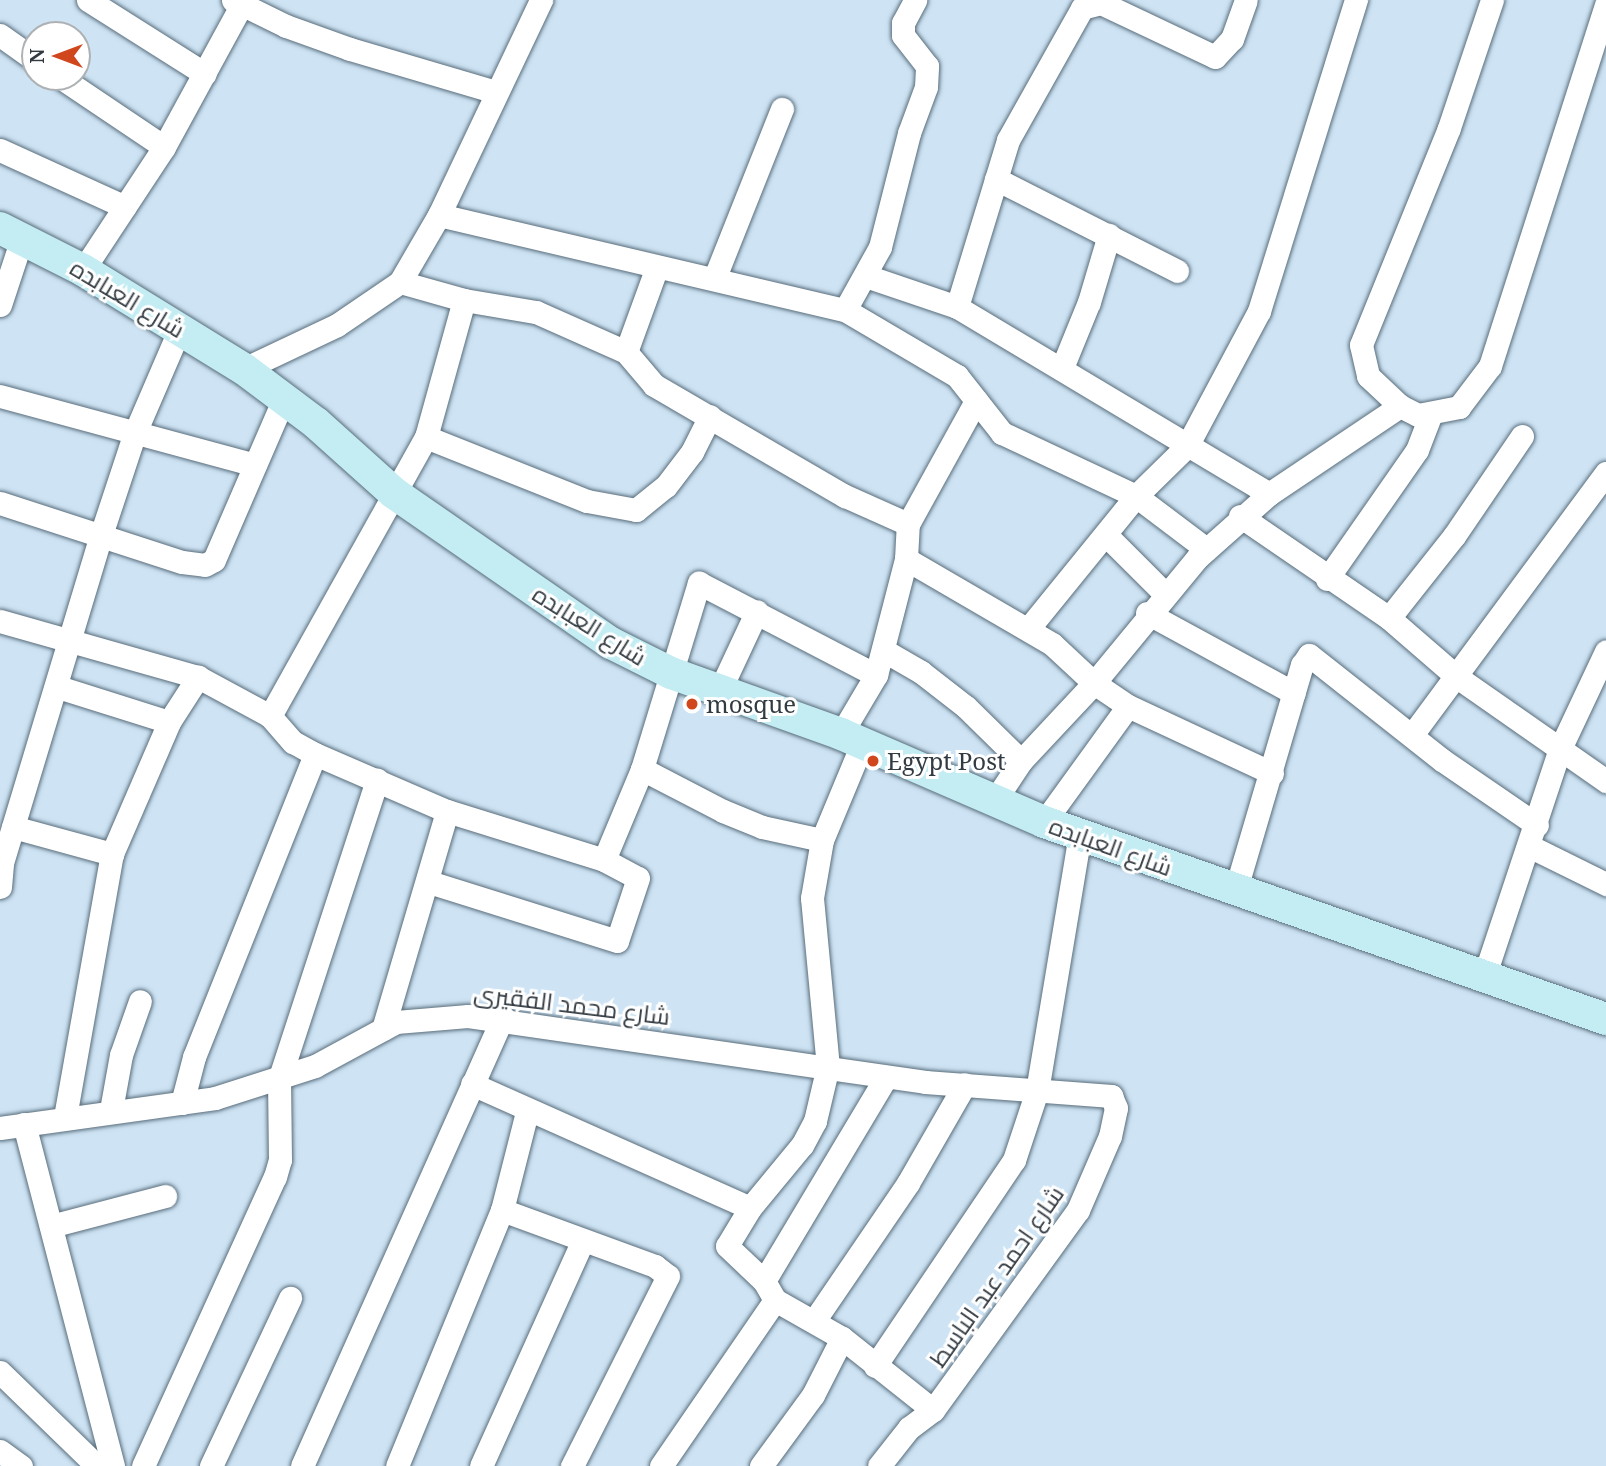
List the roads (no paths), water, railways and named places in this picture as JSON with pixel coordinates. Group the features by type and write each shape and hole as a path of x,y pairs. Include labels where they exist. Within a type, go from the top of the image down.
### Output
{"street":[{"path":"88,0 205,74"},
{"path":"244,369 337,326 400,282 439,215 541,0"},
{"path":"845,310 880,247 909,133 926,87 927,66 903,35 903,23 915,0"},
{"path":"957,307 1008,140 1064,35 1088,3 1101,3 1215,57 1232,39 1246,0"},
{"path":"1028,629 1107,536 1136,496 1187,446 1259,311 1356,0"},
{"path":"1492,0 1448,128 1361,345 1368,376 1400,406 1418,415 1459,407 1490,366 1606,4"},
{"path":"83,271 164,147 205,74 239,2 349,49 496,92"},
{"path":"0,35 21,50"},
{"path":"81,91 164,147"},
{"path":"715,277 782,109"},
{"path":"0,150 125,208"},
{"path":"996,179 1177,271"},
{"path":"439,215 657,267 715,277 845,310 957,376 1002,433 1136,496 1206,549"},
{"path":"0,305 11,233"},
{"name":"شارع العبابده","path":"11,233 83,271 244,369 284,398 394,493 611,643 671,673 851,739 993,803 1044,822 1236,892 1606,1019"},
{"path":"1062,368 1089,302 1109,235"},
{"path":"626,352 657,267"},
{"path":"866,276 957,307 1269,494"},
{"path":"400,282 464,300 536,313 626,352 654,384 845,496 908,524"},
{"path":"270,716 426,437 464,300"},
{"path":"0,887 13,827 58,687 69,638 101,535 134,435 180,328"},
{"path":"0,396 134,435 255,465"},
{"path":"0,503 196,566 205,565 214,560 284,398"},
{"path":"933,1410 842,1339 769,1290 727,1246 750,1208 802,1145 815,1121 828,1066 812,898 822,840 851,739 883,650 906,559 908,524 976,401"},
{"path":"993,803 1021,761 1094,683 1147,613 1206,549 1240,516 1269,494 1400,406"},
{"path":"1328,579 1417,450 1431,414"},
{"path":"426,437 587,501 636,510 651,500 692,452 710,416"},
{"path":"1389,618 1469,515 1522,436"},
{"path":"1412,736 1606,473"},
{"path":"1240,516 1328,579 1389,618 1457,677 1559,751 1606,781"},
{"path":"1107,536 1165,594"},
{"path":"906,559 1028,629 1094,683 1128,706 1272,773"},
{"path":"604,860 642,769 699,583 876,675"},
{"path":"719,692 757,611"},
{"path":"1147,613 1294,693"},
{"path":"0,621 69,638 198,677 270,716 293,742 315,754 447,811 604,860 638,878 617,941 429,882"},
{"path":"883,650 921,671 966,707 1021,761"},
{"path":"1484,977 1534,836 1559,751 1606,651"},
{"path":"1236,892 1304,659 1312,655 1534,836 1606,884"},
{"path":"65,1117 113,854 169,722 198,677"},
{"path":"58,687 169,722"},
{"path":"1044,822 1128,706"},
{"path":"182,1103 194,1057 315,754"},
{"path":"642,769 723,811 762,827 822,840"},
{"path":"143,1466 275,1177 280,1160 279,1080 377,780"},
{"path":"383,1029 429,882 447,811"},
{"path":"13,827 113,854"},
{"path":"875,1366 1014,1160 1037,1091 1080,835"},
{"path":"111,1110 121,1055 140,1001"},
{"name":"شارع محمد الفقيرى","path":"0,1128 111,1110 182,1103 279,1080 396,1022 433,1017 503,1017 886,1077 1111,1096"},
{"path":"302,1466 503,1017"},
{"path":"661,1466 769,1290 886,1077"},
{"path":"472,1084 527,1112 614,1145 750,1208"},
{"path":"814,1321 908,1183 965,1084"},
{"name":"شارع احمد عبد الباسط","path":"879,1466 909,1428 933,1410 1078,1210 1111,1136 1116,1108 1111,1096"},
{"path":"397,1466 502,1210 527,1112"},
{"path":"24,1124 113,1466"},
{"path":"51,1226 165,1196"},
{"path":"502,1210 582,1242 655,1266 668,1276 572,1466"},
{"path":"481,1466 582,1242"},
{"path":"211,1466 290,1298"},
{"path":"761,1466 813,1395 842,1339"},
{"path":"0,1373 97,1466"},
{"path":"0,1451 21,1466"}],"place":[{"name":"mosque","path":"692,704"},
{"name":"Egypt Post","path":"873,761"}]}
